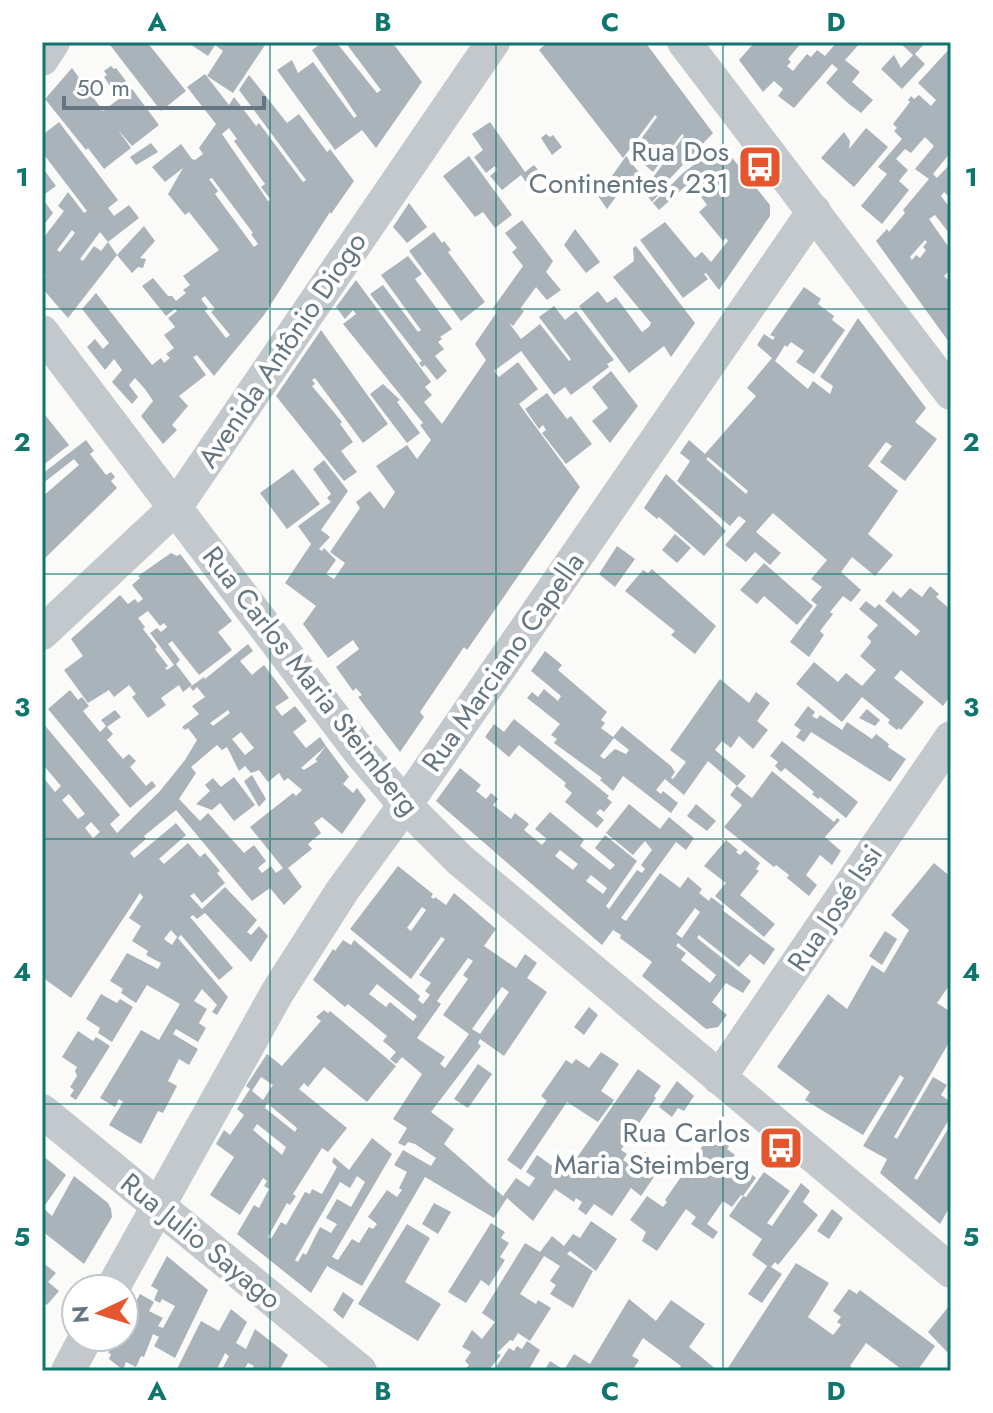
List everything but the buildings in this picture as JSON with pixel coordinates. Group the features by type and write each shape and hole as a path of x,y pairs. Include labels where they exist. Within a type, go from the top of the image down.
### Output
{"street":[{"path":"42,59 53,42"},
{"name":"Avenida Antônio Diogo","path":"42,633 174,509 493,42"},
{"path":"684,42 951,393"},
{"name":"Rua Marciano Capella","path":"120,1273 277,993 342,891 405,805 814,211"},
{"name":"Rua Carlos Maria Steimberg","path":"42,332 360,752 405,805 460,860 951,1271"},
{"name":"Rua José Issi","path":"719,1078 951,738"},
{"name":"Rua Julio Sayago","path":"42,1111 360,1371"},
{"path":"68,1371 78,1353"}],"place":[{"name":"Rua Dos Continentes, 231","path":"760,167"},
{"name":"Rua Carlos Maria Steimberg","path":"781,1148"}]}
